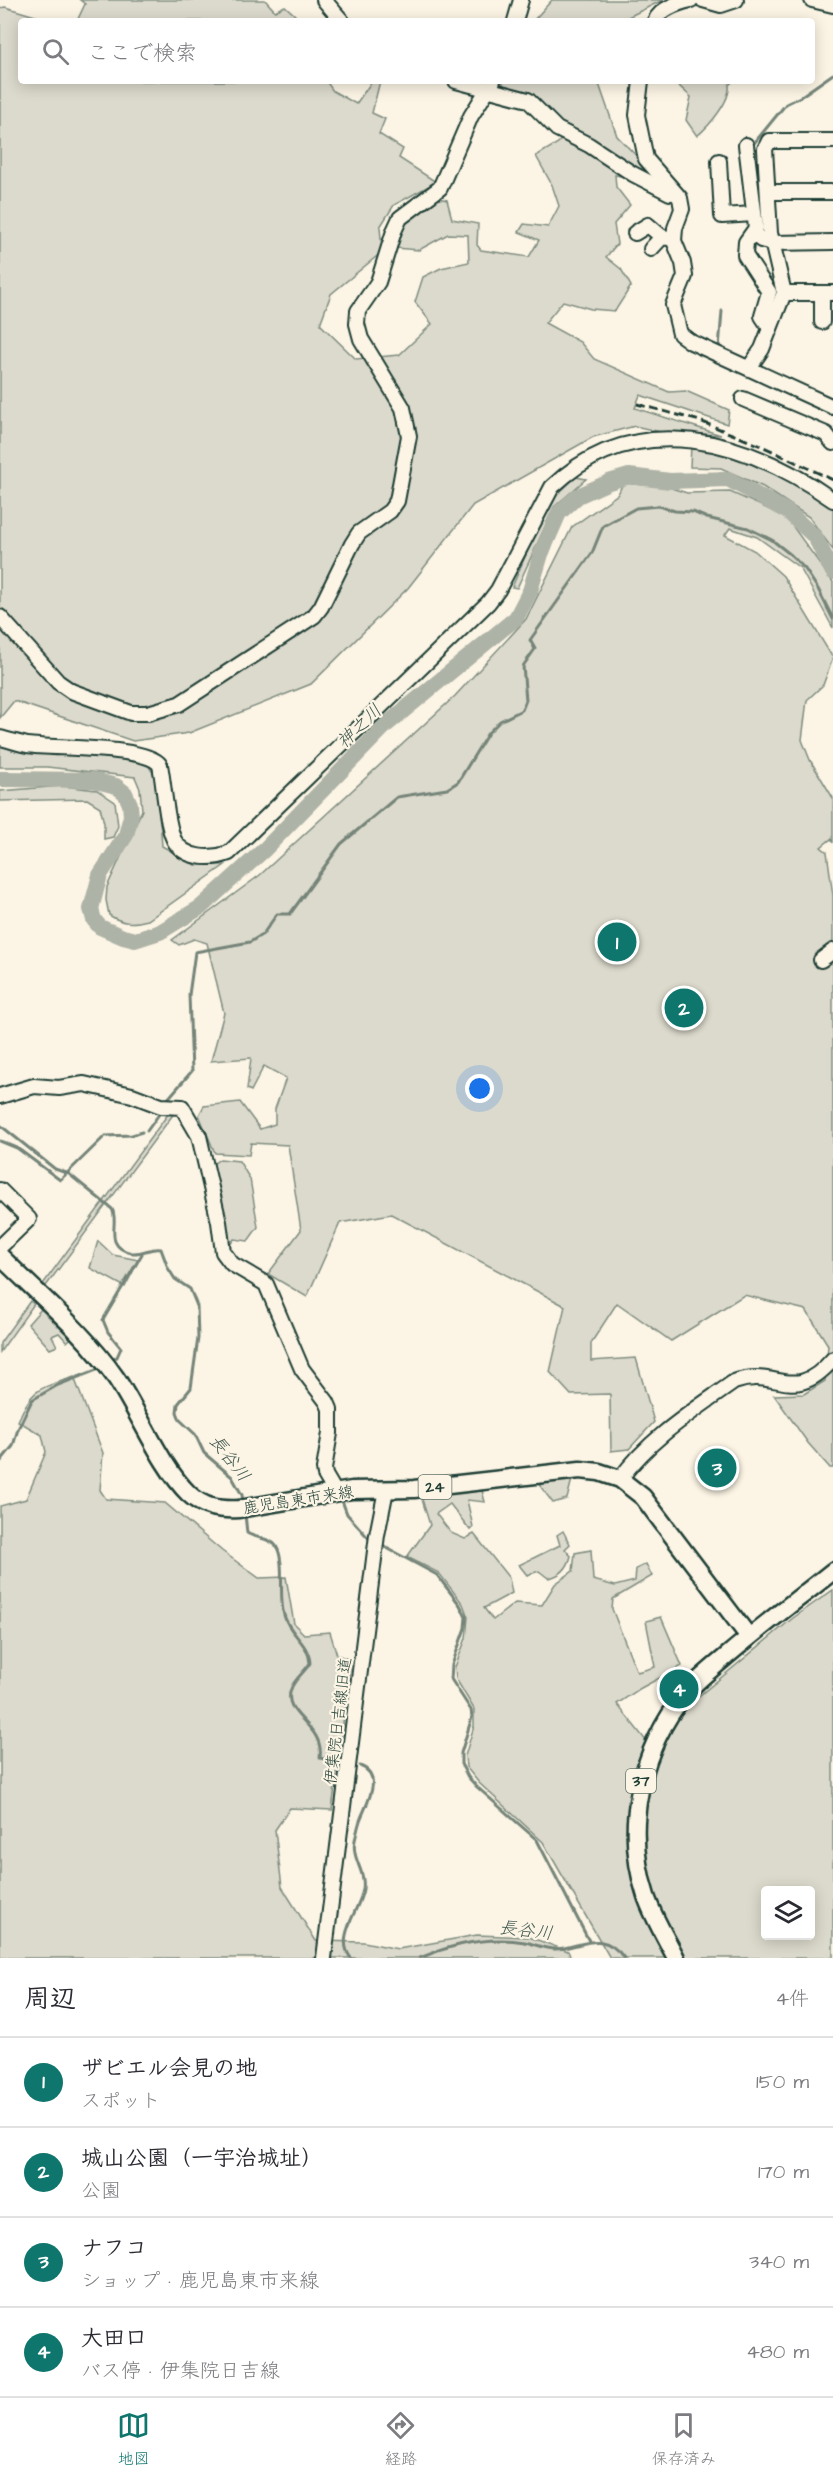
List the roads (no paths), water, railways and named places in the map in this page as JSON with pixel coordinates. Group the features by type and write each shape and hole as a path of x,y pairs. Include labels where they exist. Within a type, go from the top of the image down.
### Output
{"main road":[{"name":"鹿児島東市来線","path":"0,1256 104,1362 126,1394 172,1473 187,1492 206,1506 224,1510 244,1509 335,1492 414,1489 580,1470 598,1472 620,1479 643,1497 749,1637"},
{"path":"749,1637 833,1572"},
{"name":"37","path":"676,1958 646,1895 638,1862 636,1818 641,1781 660,1732 685,1694 698,1680 749,1637"}],"street":[{"path":"324,0 339,18"},
{"path":"515,18 521,0"},
{"path":"656,18 658,14 691,0"},
{"path":"703,0 721,5 735,0"},
{"path":"812,0 833,5"},
{"path":"641,84 637,115 646,159 680,198 682,209 668,238 651,249"},
{"path":"0,617 58,682 71,691 131,713 148,713 179,704 314,616 321,607 359,533 390,511 397,501 409,436 404,408 361,339 357,324 358,312 378,282 400,218 440,189 471,116 490,86 528,100 558,129 589,145 633,174 680,198"},
{"path":"761,238 768,192 765,149 769,141 833,141"},
{"path":"746,145 754,214 761,238 784,293 762,349 749,368"},
{"path":"719,161 722,216 754,214"},
{"path":"768,192 833,192"},
{"path":"635,233 648,225 668,238 683,263 685,276 673,305 680,334 691,342 829,405 814,429"},
{"path":"770,328 762,316 769,292 746,255 746,242 761,238 833,242"},
{"path":"784,293 827,293 822,322"},
{"path":"743,399 826,434 833,443"},
{"path":"0,738 27,744 134,753 157,760 160,765 174,840 187,853 209,857 221,856 229,853 328,760 488,603 498,590 552,488 562,477 586,462 635,442 688,438 727,446 764,460 833,500"},
{"path":"820,960 833,951"},
{"path":"0,1096 34,1086 59,1088 84,1084 132,1095 161,1106 182,1107 199,1136 219,1222 223,1252 232,1264 266,1284 302,1369 327,1402 331,1418 324,1469 335,1492"},
{"path":"0,1190 29,1219 0,1247"},
{"path":"620,1479 637,1455 663,1433 734,1382 747,1377 804,1383 813,1379 833,1359"},
{"name":"伊集院日吉線旧道","path":"324,1958 377,1535 386,1490"}],"waterway":[{"path":"751,147 786,104 833,74"},
{"path":"719,348 722,311"},
{"name":"神之川","path":"0,779 93,780 116,786 125,793 130,804 131,816 126,835 100,875 91,909 94,920 100,927 135,940 160,932 201,907 265,849 386,725 516,618 530,591 541,554 559,513 578,496 629,476 670,481 728,479 788,512 815,537 833,572"},
{"path":"166,1101 192,1071 189,995 195,952 250,942 263,934 277,914 290,914 341,844 397,797 447,789 458,782 488,733 500,721 522,710 526,700 523,666 535,649 530,640 592,553 603,526 636,508 658,506 675,511 693,512 707,518 748,528 772,540 805,569 833,619"},
{"path":"147,1131 162,1110"},
{"name":"長谷川","path":"0,1125 55,1169 69,1174 112,1209 117,1245 132,1253 161,1249 175,1279 190,1289 197,1306 198,1338 191,1388 178,1404 177,1412 180,1420 195,1434 204,1453 232,1477 242,1495 243,1502"},
{"path":"0,1141 17,1148 60,1180 105,1136 132,1135 142,1132"},
{"path":"112,1360 117,1357 121,1348 108,1332 103,1320 142,1254"},
{"path":"0,1462 13,1446 18,1429 32,1400 58,1385 99,1369"},
{"path":"341,1498 347,1514 371,1541"},
{"name":"長谷川","path":"245,1514 247,1533 270,1541 279,1552 284,1615 309,1656 310,1663 291,1689 292,1706 316,1737 320,1746 320,1758 339,1762"},
{"path":"383,1546 437,1575 460,1605 466,1617 465,1628 452,1665 451,1679 471,1710 472,1717 461,1753 461,1764 477,1787 537,1840 589,1941"},
{"name":"長谷川","path":"351,1958 345,1941 363,1889 354,1847 360,1821 372,1790 371,1776 360,1766"},
{"name":"長谷川","path":"420,1958 458,1945 498,1940 525,1942 553,1949 601,1942 616,1949 624,1958"}],"railway":[{"path":"637,404 700,421 766,448 833,480"}],"place":[{"name":"ザビエル会見の地","path":"617,942"},
{"name":"城山公園（一宇治城址）","path":"684,1008"},
{"name":"ナフコ","path":"717,1468"},
{"name":"大田口","path":"679,1689"}]}
